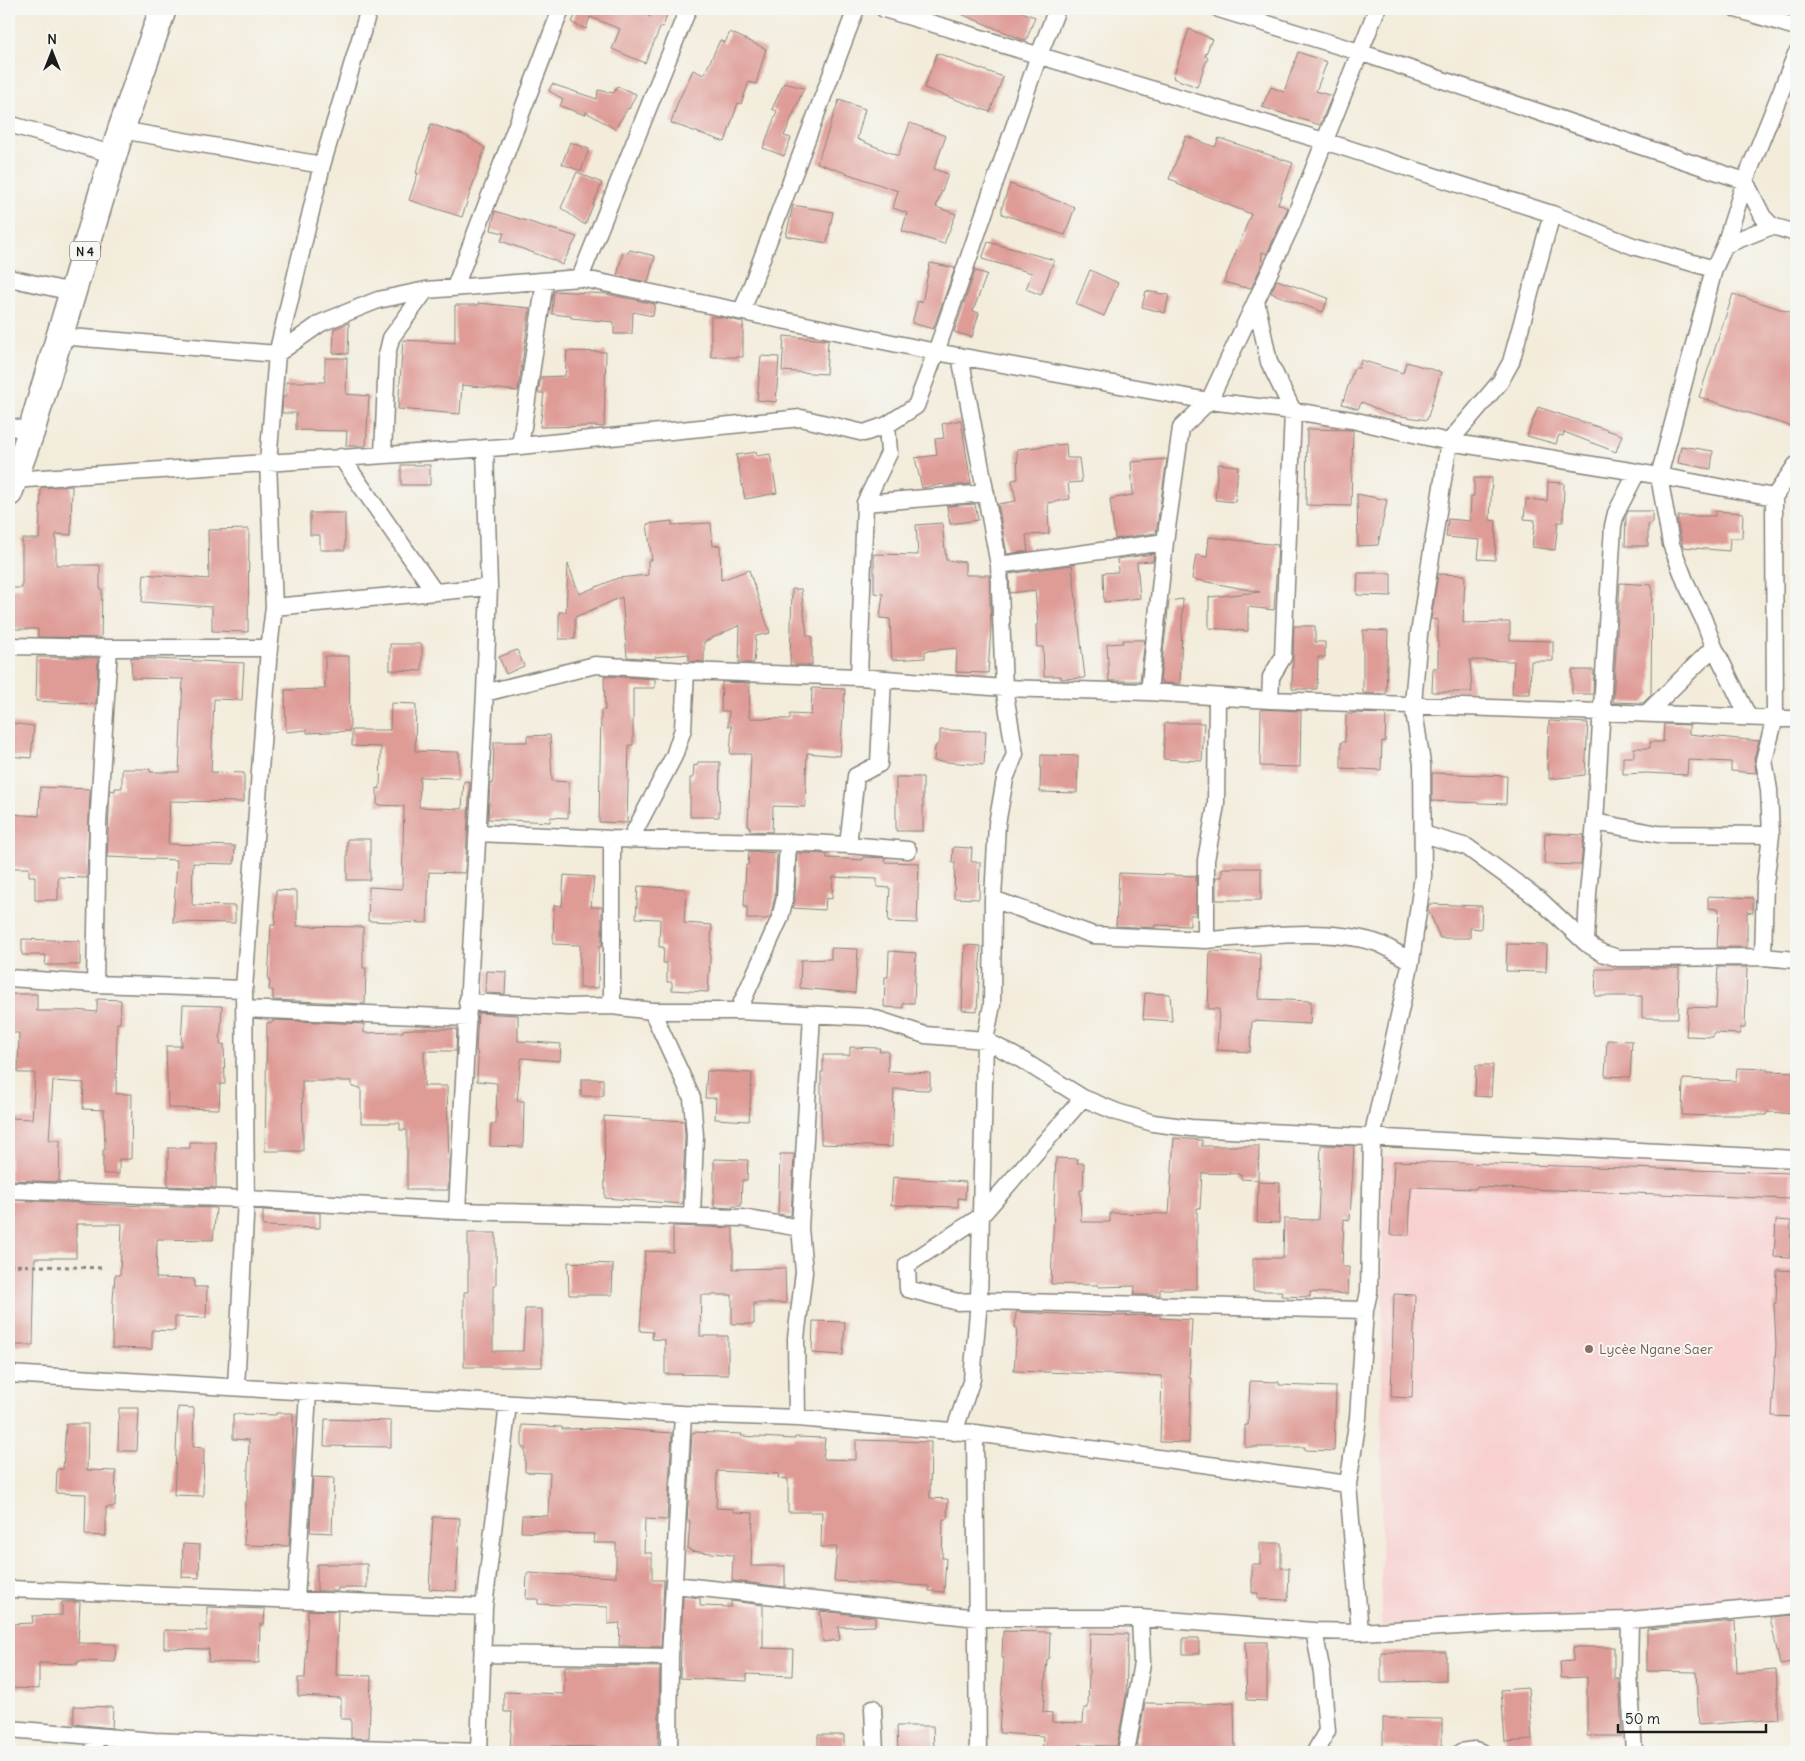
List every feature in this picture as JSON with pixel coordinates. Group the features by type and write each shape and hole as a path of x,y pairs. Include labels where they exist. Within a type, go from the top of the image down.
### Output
{"main road":[{"name":"N 4","path":"11,486 20,429 59,336 121,130 160,9"}],"street":[{"path":"236,1387 246,1199 244,989 269,648 274,607 268,462 277,354 322,165 370,9"},
{"path":"455,287 561,9"},
{"path":"580,278 688,9"},
{"path":"742,311 856,9"},
{"path":"884,9 1324,141 1552,214 1633,246 1714,270"},
{"path":"11,486 268,462 520,446 801,418 864,433 887,425 916,406 1039,55 1057,9"},
{"path":"1218,9 1359,52 1744,181 1763,217 1772,226 1796,232"},
{"path":"1149,692 1165,542 1181,428 1210,401 1291,226 1377,9"},
{"path":"1736,9 1796,27"},
{"path":"1748,716 1714,647 1671,544 1659,476 1714,270 1725,245 1744,181 1796,54"},
{"path":"9,124 114,155"},
{"path":"121,130 322,165"},
{"path":"1360,1632 1348,1484 1358,1418 1365,1310 1369,1292 1372,1138 1411,961 1423,876 1422,764 1413,704 1419,634 1449,442 1500,382 1511,362 1552,214"},
{"path":"1725,245 1772,226"},
{"path":"9,278 72,292"},
{"path":"59,336 277,354 321,323 378,300 426,290 580,278 936,352 1210,401 1352,420 1449,442 1637,472 1774,497"},
{"path":"520,446 545,280"},
{"path":"383,455 387,355 391,338 426,290"},
{"path":"1256,301 1269,362 1294,411 1283,657 1271,677 1270,700"},
{"path":"954,1432 972,1379 978,1301 985,1040 992,1005 997,824 1005,779 1015,754 1004,688 999,565 960,356"},
{"path":"859,677 865,502 889,453 887,425"},
{"path":"457,1211 486,693 489,587 485,448"},
{"path":"341,457 434,591"},
{"path":"1763,957 1764,894 1771,836 1769,790 1764,760 1775,718 1774,497 1796,465"},
{"path":"1586,943 1588,894 1603,711 1613,526 1616,513 1637,472"},
{"path":"865,502 986,493"},
{"path":"999,565 1165,542"},
{"path":"274,607 489,587"},
{"path":"9,646 269,648"},
{"path":"1648,712 1714,647"},
{"path":"96,984 98,825 109,648"},
{"path":"486,693 595,665 686,671 859,677 1004,688 1149,692 1270,700 1648,712 1796,719"},
{"path":"630,840 674,756 683,729 686,671"},
{"path":"848,845 856,776 879,764 883,679"},
{"path":"1206,940 1206,860 1216,806 1217,696"},
{"path":"1595,822 1658,834 1771,836"},
{"path":"478,833 630,840 788,842 908,850"},
{"path":"1423,834 1468,847 1540,900 1586,943 1602,954 1618,958 1763,957 1796,960"},
{"path":"612,839 612,1006"},
{"path":"738,1010 780,918 785,898 788,842"},
{"path":"994,899 1093,935 1206,940 1315,934 1342,935 1375,942 1411,961"},
{"path":"9,978 96,984 244,989"},
{"path":"244,1009 468,1010 612,1006 652,1011 738,1010 870,1017 925,1035 985,1040 1022,1060 1083,1098 1117,1112 1154,1123 1191,1128 1796,1159"},
{"path":"652,1011 692,1098 695,1136 692,1216"},
{"path":"797,1418 796,1338 804,1272 800,1228 812,1014"},
{"path":"1083,1098 980,1217 907,1266 908,1289 958,1302 1365,1310"},
{"path":"9,1190 246,1199 457,1211 742,1218 800,1228"},
{"path":"9,1374 683,1414 797,1418 975,1433 1348,1484"},
{"path":"296,1600 308,1392"},
{"path":"9,1729 266,1748 479,1752 484,1607 508,1404"},
{"path":"669,1752 670,1657 683,1414"},
{"path":"975,1433 978,1752"},
{"path":"674,1585 978,1618 1140,1618 1314,1631 1360,1632 1630,1620 1796,1605"},
{"path":"9,1589 484,1607"},
{"path":"1126,1752 1142,1663 1140,1618"},
{"path":"1630,1620 1629,1673 1634,1752"},
{"path":"1314,1631 1322,1673 1326,1731 1315,1752"},
{"path":"483,1654 670,1657"},
{"path":"873,1708 875,1752"},
{"path":"94,1752 96,1736"},
{"path":"1461,1752 1475,1750 1481,1752"}],"path":[{"path":"9,1265 102,1268"}],"shaded area":[{"name":"Lycèe Ngane Saer","path":"1383,1156 1796,1168 1796,1529 1794,1603 1381,1627"}],"building":[{"path":"571,9 630,9 650,17 653,9 669,9 663,27 661,26 645,63 612,49 620,29 590,17 586,29 572,23 576,12"},
{"path":"949,9 1014,9 1035,17 1026,41"},
{"path":"1189,29 1212,39 1205,56 1208,57 1197,87 1173,78"},
{"path":"730,32 766,49 756,84 749,82 741,104 738,103 725,142 671,123 678,102 693,70 704,75 720,40 725,43"},
{"path":"1298,52 1327,62 1316,91 1332,96 1320,125 1262,107 1271,87 1284,92"},
{"path":"937,53 1003,77 990,112 924,88"},
{"path":"784,83 804,88 784,136 791,138 784,156 763,148 777,111 772,109"},
{"path":"552,84 597,99 598,90 614,93 617,86 636,94 629,109 615,129 586,112 585,115 560,106 563,99 549,91"},
{"path":"839,100 865,109 857,139 898,156 910,123 946,136 934,169 948,174 936,207 956,214 944,244 902,231 907,213 893,208 898,191 817,163"},
{"path":"431,124 466,136 485,148 462,217 409,200"},
{"path":"1186,136 1215,147 1219,138 1293,163 1278,204 1288,208 1267,254 1262,252 1261,267 1251,288 1224,282 1251,214 1169,179"},
{"path":"570,142 589,149 581,171 562,164"},
{"path":"577,172 602,183 585,225 561,208"},
{"path":"1010,184 1075,207 1065,235 1002,214 1002,207"},
{"path":"793,205 833,212 827,243 786,236"},
{"path":"495,211 577,237 562,265 501,241 504,233 491,230"},
{"path":"988,242 1054,260 1041,295 1026,289 1032,273 982,259"},
{"path":"630,250 655,256 648,282 617,276 623,252 628,253"},
{"path":"930,263 955,268 933,329 912,323 918,301 922,303"},
{"path":"1090,270 1118,283 1104,316 1076,304"},
{"path":"975,271 987,274 973,311 979,313 972,337 954,332"},
{"path":"1277,280 1328,298 1323,312 1271,293"},
{"path":"554,291 606,294 655,304 653,316 633,312 632,334 614,334 614,322 571,318 571,316 552,314"},
{"path":"1146,291 1169,295 1165,313 1142,307"},
{"path":"1733,294 1796,314 1796,428 1699,397"},
{"path":"478,303 530,308 518,391 462,385 460,414 398,409 403,340 455,343 455,305 478,305"},
{"path":"711,317 721,317 743,322 743,357 711,357"},
{"path":"349,323 348,354 333,353 334,329"},
{"path":"784,336 828,340 826,374 782,371"},
{"path":"567,351 606,352 604,427 540,427 544,393 538,393 541,377 565,376"},
{"path":"761,356 779,357 776,402 757,400"},
{"path":"325,358 347,358 346,394 369,396 366,446 346,446 347,431 296,430 296,413 282,413 283,397 286,397 286,382 325,382"},
{"path":"1361,360 1403,373 1406,362 1441,372 1427,420 1387,414 1362,402 1358,409 1342,404 1354,368 1359,368"},
{"path":"1538,407 1622,435 1616,452 1564,432 1563,436 1559,435 1556,444 1527,436"},
{"path":"961,420 971,484 945,486 944,484 922,488 915,458 937,455 935,439 944,438 942,424"},
{"path":"1307,429 1353,430 1351,506 1306,505"},
{"path":"1066,444 1067,458 1079,458 1082,482 1068,483 1070,499 1048,503 1049,534 1026,535 1028,551 1007,554 998,504 1016,501 1012,480 1018,479 1017,449"},
{"path":"1681,446 1713,451 1711,469 1678,463"},
{"path":"756,452 757,456 770,454 777,493 745,499 736,455"},
{"path":"1167,459 1156,533 1115,539 1110,499 1133,495 1131,462"},
{"path":"1218,464 1238,466 1235,502 1215,500"},
{"path":"401,465 430,465 430,485 401,485"},
{"path":"1474,478 1492,478 1490,520 1496,521 1495,560 1478,559 1480,540 1446,537 1448,519 1470,521 1471,496 1474,496"},
{"path":"1548,482 1564,483 1563,522 1558,522 1555,550 1532,547 1535,520 1524,519 1526,499 1547,501"},
{"path":"72,486 71,535 56,534 56,565 100,565 100,589 102,589 101,638 38,637 38,629 12,629 12,588 22,588 22,539 39,539 41,488"},
{"path":"1357,494 1387,500 1378,545 1358,546"},
{"path":"975,504 978,520 950,524 947,506"},
{"path":"1628,511 1652,511 1652,522 1648,525 1648,546 1625,546 1626,516"},
{"path":"1715,511 1743,513 1742,538 1730,538 1729,551 1683,547 1678,516 1715,516"},
{"path":"310,513 345,513 345,550 320,550 320,535 310,535"},
{"path":"672,521 672,525 711,523 713,546 720,545 721,580 749,570 770,633 756,636 754,663 739,663 740,625 704,642 704,662 689,661 689,654 655,657 655,659 627,657 622,597 575,617 575,639 559,639 559,612 566,612 568,564 579,594 618,578 648,575 648,560 652,560 647,524"},
{"path":"942,523 946,560 965,562 965,575 989,575 991,627 988,673 956,672 957,648 925,651 925,658 892,660 890,619 880,618 883,594 874,593 874,554 918,555 916,525"},
{"path":"249,529 248,632 212,631 212,607 142,602 144,574 209,579 208,530"},
{"path":"1209,537 1278,545 1274,610 1248,607 1248,631 1209,628 1209,597 1260,592 1192,579 1196,555 1207,557"},
{"path":"1154,554 1153,561 1137,562 1140,598 1104,602 1103,573 1118,572 1117,559"},
{"path":"1072,565 1085,678 1061,679 1061,676 1044,676 1043,647 1037,647 1036,625 1038,624 1035,590 1010,593 1009,574"},
{"path":"1358,573 1391,573 1391,596 1357,595"},
{"path":"1438,574 1465,575 1463,623 1510,622 1510,640 1553,641 1553,661 1531,661 1530,694 1512,694 1514,661 1470,660 1472,692 1432,692 1433,668 1438,668 1438,620 1431,619"},
{"path":"1620,583 1652,585 1651,695 1643,703 1613,702"},
{"path":"792,589 801,589 807,636 812,636 812,665 790,665"},
{"path":"1183,599 1180,684 1163,683 1163,681 1160,681 1169,601"},
{"path":"1294,626 1315,626 1315,642 1325,642 1325,657 1318,657 1317,689 1292,689"},
{"path":"1363,630 1388,631 1386,694 1363,693"},
{"path":"1123,640 1145,640 1140,681 1109,681 1107,644 1123,643"},
{"path":"390,644 422,644 422,671 390,670"},
{"path":"517,650 524,666 506,674 499,657"},
{"path":"325,656 349,656 350,731 307,733 307,730 286,732 285,690 325,689"},
{"path":"37,657 98,658 96,704 36,701"},
{"path":"131,658 244,663 242,700 214,699 211,772 244,773 244,802 170,801 168,844 235,846 234,864 193,863 192,905 235,906 235,923 173,922 177,860 107,857 110,790 115,791 115,788 122,788 122,769 150,769 150,772 179,772 183,679 132,678"},
{"path":"1572,670 1594,670 1593,694 1572,694"},
{"path":"604,676 655,679 655,688 633,688 633,745 629,745 627,823 599,822 601,710 605,710"},
{"path":"722,682 750,683 749,718 790,719 790,714 811,715 812,688 845,689 840,756 807,753 805,807 773,806 772,832 750,831 750,827 748,827 751,754 730,754 732,726 728,726 729,711 721,711"},
{"path":"391,703 416,704 415,751 459,752 459,778 420,777 419,807 462,809 464,781 470,782 465,873 429,872 427,923 368,921 369,887 402,889 404,806 377,805 377,788 380,789 381,747 352,746 352,730 390,730"},
{"path":"1261,709 1301,711 1300,767 1260,766"},
{"path":"1346,714 1386,714 1385,742 1382,741 1381,770 1341,768 1341,742 1345,742"},
{"path":"1549,721 1588,723 1585,775 1549,779 1549,770 1547,770"},
{"path":"9,723 34,726 31,758 9,756"},
{"path":"1165,723 1204,723 1202,761 1163,759"},
{"path":"1664,724 1689,725 1689,734 1759,741 1754,758 1756,773 1731,771 1731,762 1688,760 1687,775 1623,774 1623,757 1634,757 1634,748 1650,748 1650,742 1663,742"},
{"path":"940,730 986,731 984,765 934,761 935,747 940,741"},
{"path":"550,735 552,781 569,782 568,818 551,817 550,822 488,819 490,783 492,784 493,779 494,742 527,742 527,736"},
{"path":"1041,755 1078,756 1077,793 1040,792"},
{"path":"698,762 720,762 719,817 690,817 690,778 693,778 694,765 697,766"},
{"path":"1432,773 1507,776 1506,804 1432,801"},
{"path":"896,777 923,777 923,831 896,831"},
{"path":"40,787 90,789 87,878 58,877 58,900 35,900 35,876 29,876 29,868 9,868 9,814 39,816"},
{"path":"1545,833 1584,835 1581,865 1544,864"},
{"path":"347,839 370,839 370,880 347,880"},
{"path":"953,847 972,848 971,862 980,862 979,899 954,898 955,863 952,863"},
{"path":"749,851 777,853 775,896 771,915 767,919 747,919 747,907 744,907 746,865 748,865"},
{"path":"797,853 827,854 827,858 863,860 863,857 885,858 885,862 919,863 917,923 888,922 890,888 877,887 877,879 833,877 832,899 826,898 825,910 793,908"},
{"path":"1222,868 1261,868 1261,900 1216,900 1216,877 1222,877"},
{"path":"1119,873 1196,876 1196,915 1190,915 1190,926 1155,925 1154,928 1116,926"},
{"path":"564,875 594,877 591,907 602,907 602,946 599,946 598,988 580,988 580,945 553,944 554,905 562,906"},
{"path":"638,886 686,889 684,923 712,925 708,992 672,990 672,982 667,982 667,963 663,963 664,947 659,947 660,919 636,918"},
{"path":"276,890 297,891 297,926 363,927 363,968 366,968 365,1004 273,1000 273,990 269,990 270,981 268,981 271,925 275,925"},
{"path":"1708,896 1753,898 1753,913 1747,912 1747,947 1717,947 1719,909 1708,908"},
{"path":"1429,904 1482,906 1481,929 1470,928 1470,938 1440,938 1428,909"},
{"path":"22,939 80,941 80,965 45,965 46,955 22,955"},
{"path":"1507,944 1547,945 1546,972 1506,971"},
{"path":"965,945 981,946 977,1011 962,1010"},
{"path":"831,948 858,949 855,993 800,988 801,960 831,959"},
{"path":"889,951 916,953 914,1003 903,1003 903,1008 884,1007 885,977 888,977"},
{"path":"1210,951 1260,953 1259,999 1311,1001 1310,1024 1252,1021 1250,1052 1217,1050 1219,1009 1208,1009"},
{"path":"1718,967 1747,967 1745,1028 1740,1028 1740,1034 1713,1033 1713,1037 1686,1036 1688,1007 1716,1008"},
{"path":"1679,968 1678,1018 1642,1018 1642,996 1595,996 1596,969"},
{"path":"486,971 506,972 505,994 485,993"},
{"path":"1145,993 1170,994 1172,1021 1143,1019"},
{"path":"9,994 37,994 37,1011 76,1010 97,1012 97,999 121,1000 120,1023 117,1023 116,1094 132,1094 131,1159 119,1159 119,1174 103,1174 103,1150 105,1150 104,1110 83,1109 84,1083 53,1081 49,1140 60,1140 59,1182 10,1180 9,1118 32,1119 35,1073 18,1073 19,1033 9,1033"},
{"path":"183,1005 222,1006 220,1045 224,1044 225,1084 220,1084 219,1109 168,1108 166,1046 181,1046"},
{"path":"478,1013 518,1015 518,1041 561,1044 560,1061 522,1058 521,1060 517,1101 524,1101 523,1147 490,1146 491,1124 496,1124 497,1083 477,1081"},
{"path":"273,1020 364,1024 364,1033 403,1032 403,1030 413,1029 457,1029 456,1051 424,1051 424,1086 447,1086 448,1190 407,1190 407,1130 400,1130 400,1123 361,1123 361,1088 352,1087 352,1081 302,1081 303,1151 265,1151 267,1023 273,1022"},
{"path":"1607,1040 1632,1041 1630,1077 1605,1076"},
{"path":"850,1047 880,1048 879,1051 888,1051 888,1071 930,1073 930,1090 894,1089 892,1147 821,1144 821,1072 823,1072 823,1055 850,1055"},
{"path":"1476,1065 1493,1065 1491,1097 1475,1096"},
{"path":"1737,1068 1796,1072 1796,1114 1767,1112 1766,1115 1682,1115 1683,1079 1736,1081"},
{"path":"707,1071 752,1073 749,1121 715,1119 716,1098 705,1098"},
{"path":"581,1079 603,1079 603,1096 581,1096"},
{"path":"604,1116 684,1121 682,1204 605,1198"},
{"path":"1174,1138 1202,1140 1202,1146 1259,1146 1258,1180 1241,1179 1241,1174 1202,1173 1200,1208 1197,1208 1197,1289 1160,1289 1160,1295 1134,1295 1135,1286 1098,1287 1098,1285 1051,1284 1056,1158 1078,1159 1077,1163 1084,1163 1083,1190 1080,1190 1081,1222 1110,1222 1110,1213 1169,1214"},
{"path":"190,1142 216,1142 216,1188 168,1186 168,1148 190,1148"},
{"path":"1321,1145 1354,1146 1350,1220 1344,1219 1342,1267 1349,1267 1348,1294 1310,1292 1310,1297 1281,1296 1282,1291 1253,1291 1253,1258 1283,1258 1284,1219 1318,1220"},
{"path":"780,1154 794,1154 791,1216 778,1214"},
{"path":"714,1159 748,1160 747,1180 742,1180 741,1206 733,1206 733,1208 714,1207"},
{"path":"1394,1161 1791,1173 1790,1199 1476,1187 1476,1189 1411,1187 1409,1235 1390,1235"},
{"path":"893,1177 966,1182 965,1199 958,1198 958,1207 891,1205"},
{"path":"1258,1182 1280,1183 1279,1223 1257,1222"},
{"path":"10,1200 216,1208 213,1240 157,1239 156,1278 194,1279 194,1287 207,1287 206,1318 175,1317 175,1331 152,1330 152,1349 112,1348 115,1275 120,1275 122,1224 76,1224 76,1258 35,1258 33,1345 9,1345"},
{"path":"263,1210 320,1213 320,1228 263,1226"},
{"path":"1776,1220 1791,1221 1790,1258 1774,1257"},
{"path":"673,1226 733,1228 733,1269 785,1268 786,1303 754,1303 754,1324 732,1324 732,1295 701,1295 700,1336 728,1336 728,1375 665,1374 665,1340 652,1339 653,1332 640,1331 645,1251 673,1252"},
{"path":"468,1233 496,1233 496,1286 493,1286 493,1351 523,1351 525,1309 542,1309 542,1367 464,1367 464,1292 468,1292"},
{"path":"568,1262 613,1264 612,1295 569,1295"},
{"path":"1777,1270 1796,1271 1796,1417 1772,1416 1776,1344 1774,1303 1776,1303"},
{"path":"1394,1294 1415,1295 1412,1398 1391,1397"},
{"path":"1016,1312 1102,1316 1160,1315 1160,1318 1192,1320 1189,1378 1191,1378 1189,1443 1160,1442 1162,1376 1014,1371 1017,1328 1015,1328"},
{"path":"813,1321 845,1322 843,1355 812,1353"},
{"path":"1250,1381 1279,1382 1279,1385 1336,1387 1334,1451 1305,1450 1305,1447 1245,1447 1245,1425 1248,1425"},
{"path":"178,1407 194,1408 193,1447 204,1448 203,1496 174,1495"},
{"path":"119,1408 139,1408 137,1451 118,1451"},
{"path":"276,1413 293,1413 293,1476 289,1546 244,1545 249,1440 233,1439 233,1414 276,1415"},
{"path":"325,1419 391,1421 391,1447 324,1446"},
{"path":"66,1424 88,1424 87,1470 116,1471 115,1507 106,1507 106,1536 85,1535 86,1494 56,1493 57,1469 63,1469"},
{"path":"522,1425 562,1427 562,1429 601,1428 672,1433 667,1520 645,1519 644,1553 652,1553 652,1580 664,1580 661,1647 619,1646 620,1623 608,1624 608,1607 538,1604 538,1599 526,1599 527,1573 616,1577 616,1543 594,1543 595,1534 521,1532 522,1515 548,1516 550,1473 525,1472 525,1448 522,1448"},
{"path":"692,1433 795,1439 795,1437 825,1438 823,1459 856,1460 856,1440 931,1442 930,1498 948,1499 947,1519 943,1519 942,1558 946,1558 944,1592 929,1591 929,1586 834,1581 837,1547 821,1547 822,1512 788,1512 788,1479 778,1478 779,1474 717,1471 716,1508 734,1509 734,1512 753,1513 751,1566 785,1566 785,1587 732,1581 733,1555 690,1551 688,1549 690,1521 687,1521"},
{"path":"313,1477 334,1478 332,1533 310,1532"},
{"path":"433,1517 460,1518 456,1591 429,1589"},
{"path":"1260,1543 1281,1543 1281,1568 1289,1568 1288,1600 1258,1599 1258,1593 1252,1593 1252,1564 1260,1564"},
{"path":"183,1544 200,1545 199,1578 182,1577"},
{"path":"317,1564 367,1564 367,1588 338,1588 338,1591 317,1591"},
{"path":"683,1596 700,1598 700,1606 731,1607 731,1601 763,1605 763,1647 761,1648 793,1649 792,1676 747,1674 747,1681 680,1678"},
{"path":"62,1602 80,1602 78,1643 116,1644 115,1662 78,1661 78,1664 39,1663 39,1689 10,1688 10,1624 33,1623 32,1616 62,1615"},
{"path":"207,1607 265,1609 264,1624 260,1624 259,1663 208,1662 209,1649 164,1648 164,1630 207,1631"},
{"path":"308,1610 338,1611 336,1675 371,1676 369,1738 351,1738 351,1719 341,1719 341,1698 298,1696 298,1678 305,1678"},
{"path":"820,1611 875,1617 875,1626 838,1627 840,1640 823,1642"},
{"path":"1796,1615 1796,1662 1780,1665 1770,1617"},
{"path":"1735,1621 1737,1673 1776,1670 1779,1719 1699,1725 1696,1672 1647,1671 1647,1629"},
{"path":"1003,1631 1050,1632 1043,1712 1052,1713 1052,1722 1083,1723 1084,1708 1088,1708 1090,1633 1128,1634 1126,1697 1117,1746 1079,1745 1079,1752 1042,1752 1043,1736 999,1733 1004,1658 1002,1658"},
{"path":"1183,1638 1199,1638 1199,1654 1183,1654"},
{"path":"1245,1642 1267,1642 1267,1701 1247,1700"},
{"path":"1573,1647 1614,1647 1614,1678 1619,1678 1622,1736 1587,1736 1587,1677 1561,1678 1560,1662 1573,1661"},
{"path":"1381,1652 1446,1652 1446,1681 1381,1682"},
{"path":"565,1666 660,1667 658,1752 596,1752 596,1747 550,1746 549,1752 510,1752 512,1712 504,1712 504,1692 564,1694"},
{"path":"1528,1688 1532,1740 1505,1742 1501,1690"},
{"path":"1234,1702 1235,1752 1139,1752 1139,1746 1137,1746 1145,1703 1202,1704"},
{"path":"74,1706 113,1707 112,1728 74,1724"},
{"path":"1383,1718 1442,1719 1442,1748 1383,1747"},
{"path":"897,1726 933,1726 934,1752 898,1752"},
{"path":"818,1735 844,1735 844,1752 818,1752"}],"place":[{"name":"Lycèe Ngane Saer","path":"1589,1349"}]}
